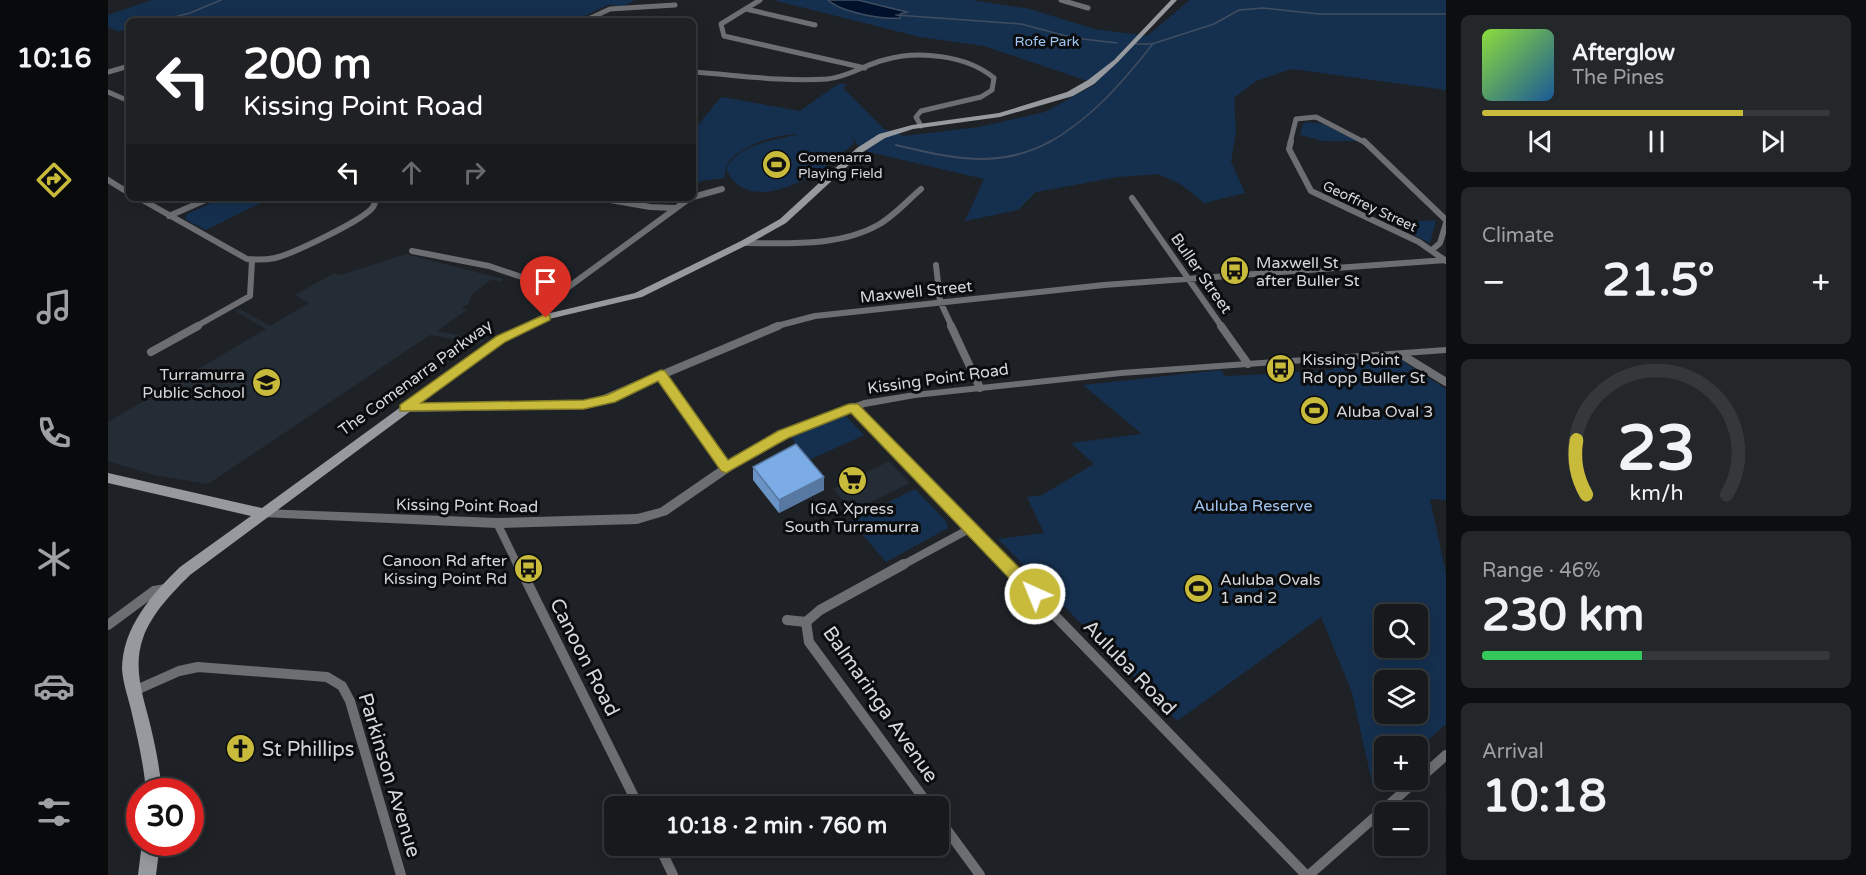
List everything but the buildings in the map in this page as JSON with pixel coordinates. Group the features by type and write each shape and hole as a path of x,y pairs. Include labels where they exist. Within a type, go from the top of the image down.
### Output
{"main road":[{"name":"The Comenarra Parkway","path":"153,778 152,761 129,665 140,627 166,589 185,571 501,339 546,318 638,295 744,243 791,214 869,143 896,131 1000,115 1070,94 1108,69 1174,0"},
{"name":"Kissing Point Road","path":"108,478 262,513"},
{"path":"147,875 150,856"}],"street":[{"path":"760,0 721,24 720,28 724,36 865,68"},
{"path":"1061,0 1088,8"},
{"path":"592,18 614,9 675,5"},
{"path":"746,9 815,25"},
{"path":"696,72 749,76 778,81 837,78 892,58 932,57 971,64 986,70 994,78 992,90 981,97 921,111 916,117 921,126"},
{"path":"108,72 126,67"},
{"path":"108,92 126,100"},
{"name":"Geoffrey Street","path":"1432,250 1440,243 1446,221 1361,138 1316,117 1305,116 1296,119 1289,149 1311,191 1432,250 1446,261"},
{"path":"108,180 126,191"},
{"path":"696,196 722,189"},
{"path":"744,243 828,238 869,230 880,224 921,189"},
{"name":"Buller Street","path":"1132,198 1248,364"},
{"path":"144,201 252,261 280,258 366,213 373,207 375,201"},
{"path":"169,216 203,201"},
{"path":"615,201 650,207 675,208"},
{"path":"546,318 543,311 544,305 685,201"},
{"path":"412,251 434,253 491,268 539,281 563,291"},
{"path":"151,352 250,296 252,261"},
{"name":"Maxwell Street","path":"405,408 584,405 610,398 661,374 792,321 940,301 1189,278 1446,261"},
{"path":"936,265 940,301 980,388"},
{"name":"Kissing Point Road","path":"262,513 497,524 650,517 676,504 726,467 783,435 853,407 915,395 1121,373 1402,356 1446,350"},
{"path":"1402,356 1446,382"},
{"path":"661,374 726,467"},
{"name":"Auluba Road","path":"853,407 1308,875"},
{"name":"Canoon Road","path":"497,524 633,796"},
{"name":"Balmaringa Avenue","path":"787,620 806,622 819,610 971,528"},
{"path":"108,626 154,591 166,589"},
{"name":"Balmaringa Avenue","path":"806,622 809,642 922,796"},
{"name":"Parkinson Avenue","path":"134,691 179,671 198,667 315,676 336,681 347,692 401,875"},
{"path":"1428,771 1446,755"},
{"path":"1308,875 1406,790"},
{"path":"949,833 980,875"},
{"path":"663,856 673,875"}],"shaded area":[{"path":"828,0 858,0 907,12 900,14 900,18 873,16 842,8"},
{"name":"Turramurra Public School","path":"406,254 503,279 500,282 492,279 472,294 469,303 462,308 467,310 437,331 484,340 479,344 430,335 208,484 154,475 108,461 108,422 266,329 235,311 240,309 270,326 309,303 295,295 334,273 341,275"},
{"path":"889,461 910,483 856,509 847,505 833,489"}],"green space":[{"path":"152,0 635,0 621,7 610,4 580,18 126,18 126,30 117,31 108,27 108,15"},
{"name":"Rofe Park","path":"773,0 971,0 1030,9 1094,29 1147,36 1190,0 1446,0 1446,90 1292,69 1256,81 1234,98 1236,131 1231,162 1245,193 1204,203 1182,185 1158,174 1118,177 1036,192 1018,210 965,221 984,179 869,152 856,144 853,135 854,144 816,173 793,185 767,192 755,191 744,188 734,181 726,169 732,160 749,148 800,134 778,136 752,145 741,151 732,159 726,168 725,178 701,181 696,185 696,127 721,97 800,111 838,84 847,84 843,88 884,129 904,136 979,127 1045,112 1096,84 984,46 920,37"},
{"path":"1307,122 1323,124 1357,141 1324,141 1300,135 1303,124"},
{"path":"215,201 256,201 260,203 206,230 185,219 187,214"},
{"path":"1436,220 1430,243 1390,223"},
{"name":"Auluba Reserve","path":"1399,359 1446,389 1446,500 1430,499 1446,574 1446,724 1428,740 1428,736 1374,736 1373,787 1352,692 1321,617 1177,721 998,539 1044,533 1027,497 1042,495 1094,464 1071,443 1142,434 1083,385 1221,370 1225,376 1272,374 1268,368 1292,366 1296,372 1334,370 1330,364"},
{"path":"845,415 864,435 809,460 791,437"},
{"path":"915,489 946,521 948,528 886,562 851,521"}],"waterway":[{"path":"170,18 190,13 221,0"},
{"path":"1135,44 1152,44 1214,24 1239,10 1263,8 1319,14 1446,14"},
{"path":"896,15 1021,24 1074,38 1117,43"},
{"path":"1048,143 1078,123 1105,99 1152,45"},
{"path":"896,145 936,154 975,159 1013,156 1051,141"}],"place":[{"name":"Comenarra Playing Field","path":"777,165"},
{"name":"Maxwell St after Buller St","path":"1235,271"},
{"name":"Kissing Point Rd opp Buller St","path":"1281,368"},
{"name":"Turramurra Public School","path":"266,383"},
{"name":"Aluba Oval 3","path":"1315,411"},
{"name":"IGA Xpress South Turramurra","path":"852,480"},
{"name":"Canoon Rd after Kissing Point Rd","path":"528,569"},
{"name":"Auluba Ovals 1 and 2","path":"1199,588"},
{"name":"St Phillips","path":"241,749"}],"route":[{"path":"546,318 522,327 501,339 405,408 584,405 610,398 661,374 726,467 783,435 853,407 1035,594"}]}
